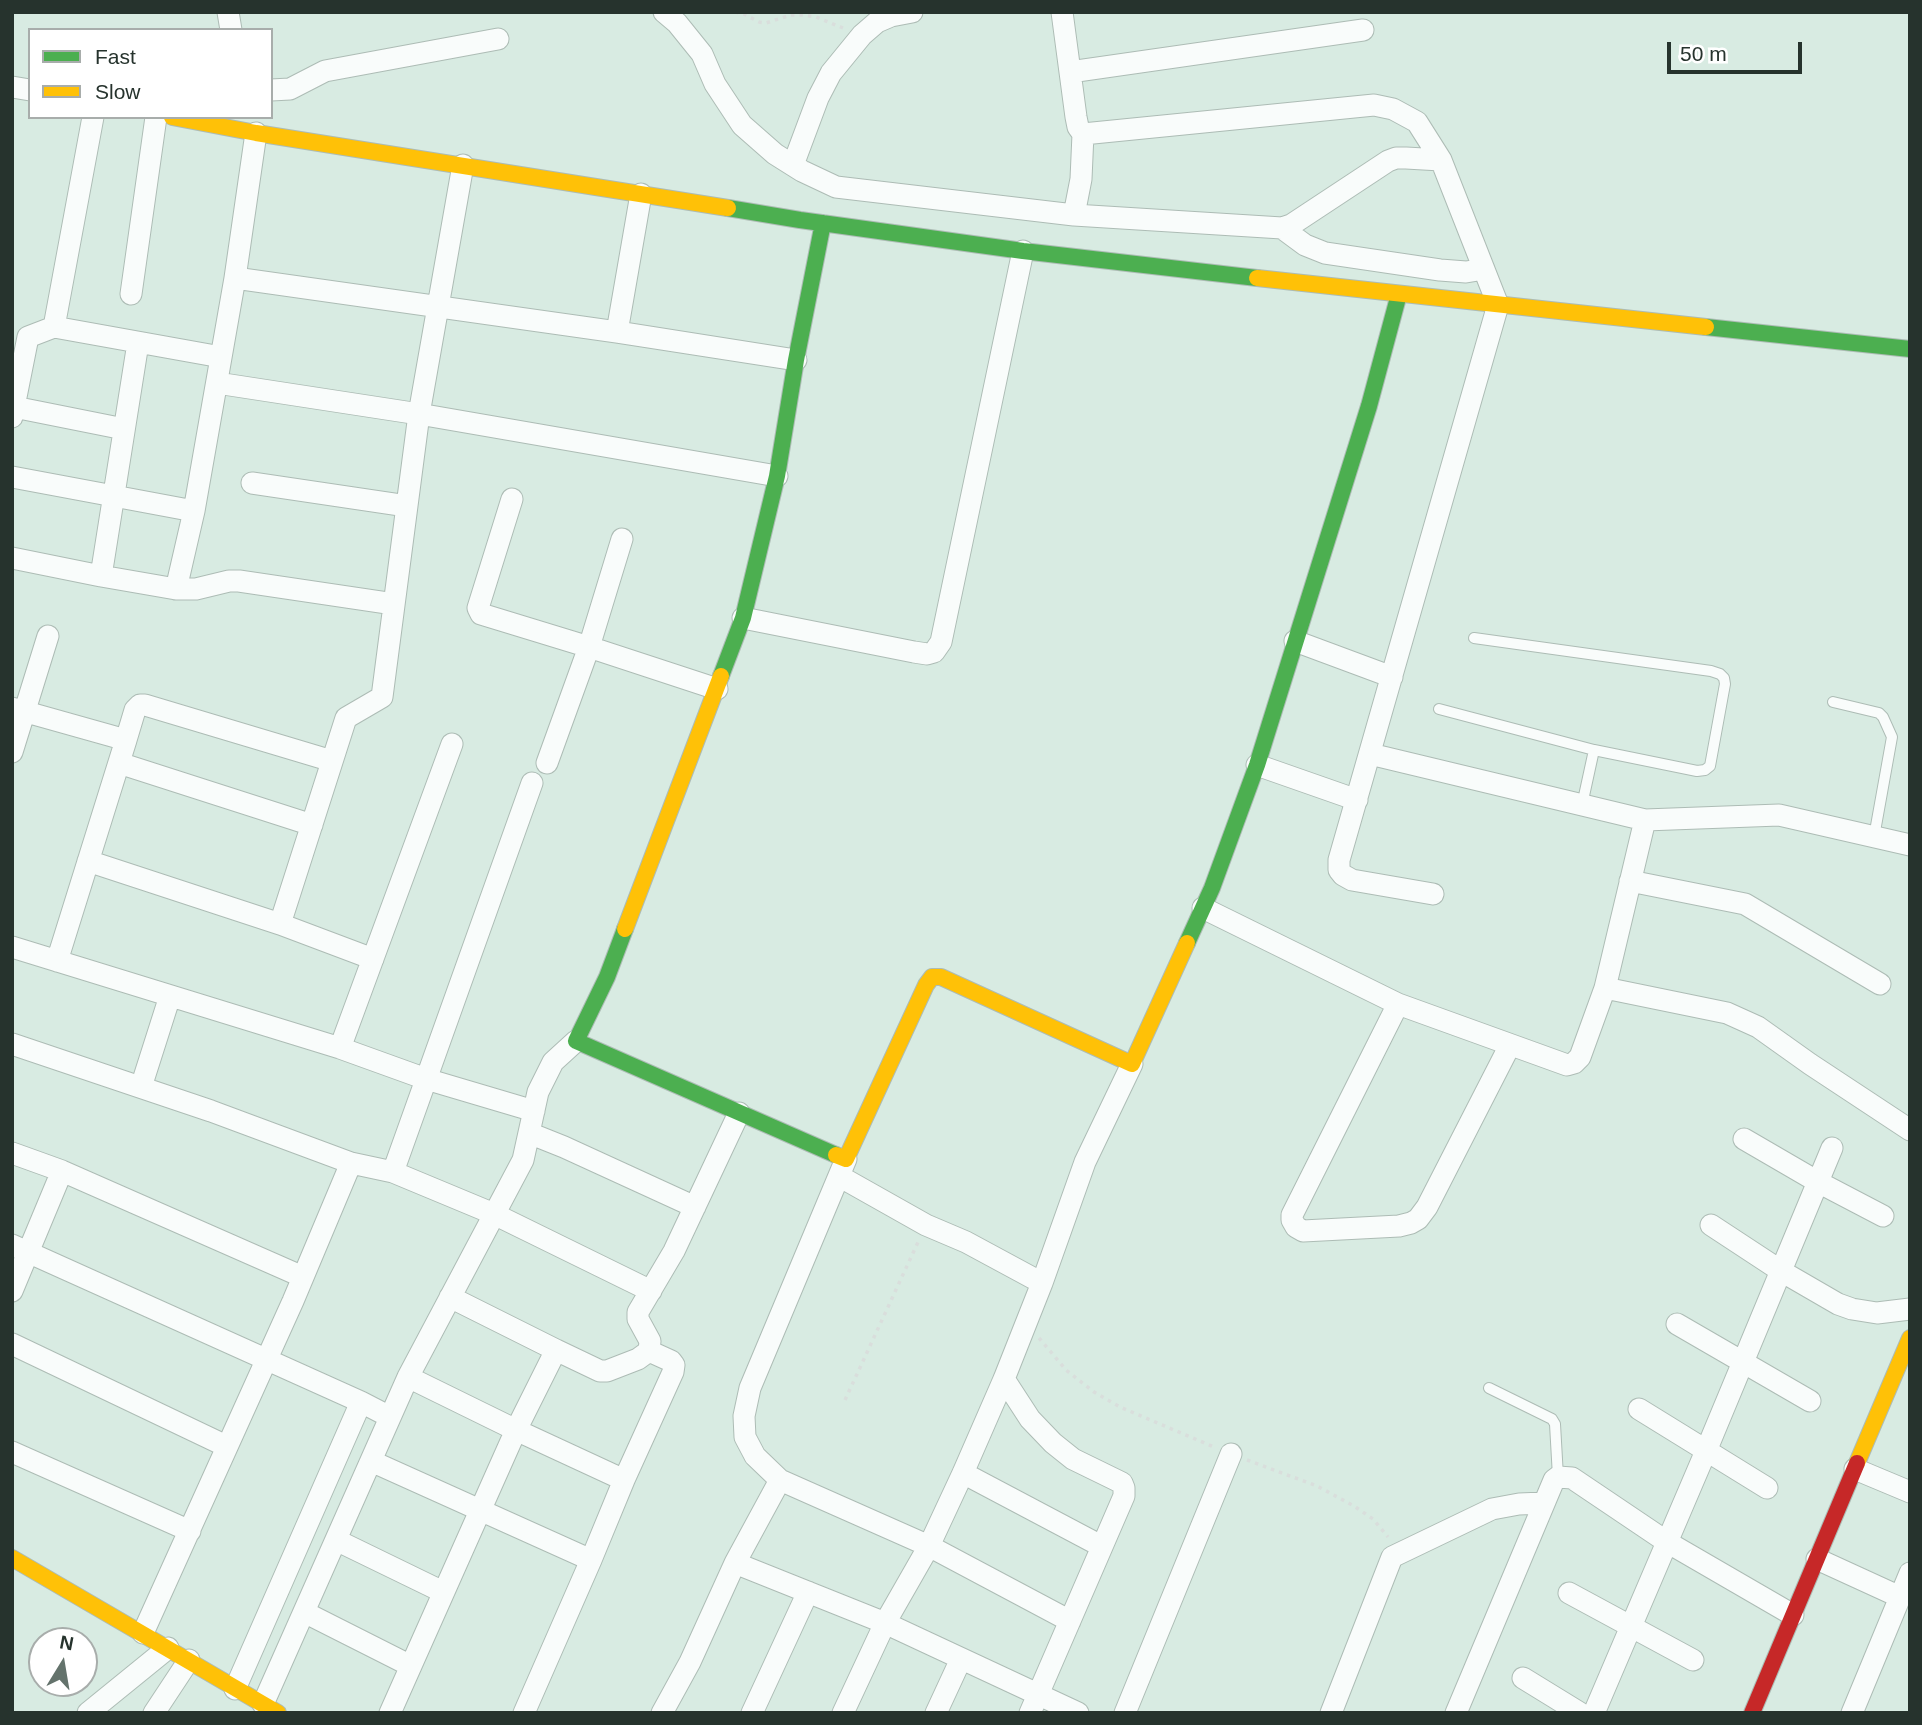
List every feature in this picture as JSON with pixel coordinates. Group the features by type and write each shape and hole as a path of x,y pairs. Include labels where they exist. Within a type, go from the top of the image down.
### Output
{"street":[{"path":"664,12 677,23 702,54 715,84 742,125 775,154 836,187 1074,215 1282,228 1291,225 1388,161 1396,158 1441,160"},
{"path":"793,165 818,97 831,73 862,35 877,22 912,12"},
{"path":"1062,12 1076,117 1083,134 1082,179 1074,215"},
{"path":"1070,72 1363,30"},
{"path":"273,90 290,89 325,71 498,39"},
{"path":"1083,134 1374,105 1393,109 1417,122 1441,160 1498,305 1339,860 1339,870 1352,880 1433,894"},
{"path":"54,327 93,119"},
{"path":"131,294 156,119"},
{"path":"182,119 827,224 1023,251 1910,349"},
{"path":"176,589 194,511 217,383 256,133"},
{"path":"281,924 346,718 382,698 419,414 463,165"},
{"path":"254,1703 304,1612 408,1377 523,1160 538,1092 553,1062 576,1041 607,977 743,618 776,476 796,360 836,187"},
{"path":"617,332 641,194"},
{"path":"1282,228 1305,245 1325,253 1440,270 1466,272 1484,269"},
{"path":"743,618 915,652 934,652 941,642 1023,251"},
{"path":"235,278 796,360"},
{"path":"843,1713 885,1623 929,1546 963,1473 1042,1283 1085,1162 1211,890 1257,765 1369,406 1399,294"},
{"path":"124,429 13,412 28,337 54,327 220,357"},
{"path":"101,576 138,342"},
{"path":"217,383 419,414 776,476"},
{"path":"12,477 194,511"},
{"path":"252,483 407,506"},
{"path":"512,499 478,611 483,615 717,689"},
{"path":"547,763 589,647 622,539"},
{"path":"12,558 176,589 196,589 239,581 394,604"},
{"path":"12,752 19,710 48,636"},
{"path":"1295,641 1392,677"},
{"path":"57,961 135,710 139,705 332,761"},
{"path":"19,710 126,740"},
{"path":"340,1048 453,744"},
{"path":"1370,754 1645,820 1779,815 1910,845"},
{"path":"119,763 312,825"},
{"path":"1257,765 1357,800"},
{"path":"393,1172 532,783"},
{"path":"1211,890 1398,1004 1567,1065 1580,1057 1605,988 1645,820"},
{"path":"88,861 281,924 373,959"},
{"path":"1630,880 1745,904 1880,984"},
{"path":"12,947 534,1111"},
{"path":"1070,1621 929,1546 780,1480 755,1456 745,1437 744,1416 750,1388 842,1168 932,977 941,977 1132,1064"},
{"path":"1605,988 1727,1013 1758,1027 1810,1065 1910,1130"},
{"path":"141,1087 170,996"},
{"path":"1398,1004 1292,1215 1296,1227 1303,1231 1399,1226 1418,1219 1433,1196 1510,1045"},
{"path":"576,1041 739,1113 842,1168 926,1225 966,1242 1042,1283"},
{"path":"12,1044 211,1111 351,1163 393,1172 494,1214 651,1291"},
{"path":"450,1297 600,1371 607,1371 638,1359 649,1351 650,1341 638,1315 674,1251 739,1113"},
{"path":"529,1133 695,1208"},
{"path":"1744,1139 1883,1216"},
{"path":"1594,1713 1832,1148"},
{"path":"12,1153 62,1171 303,1277"},
{"path":"143,1633 266,1361 351,1163"},
{"path":"12,1291 21,1248 62,1171"},
{"path":"1712,1225 1781,1271 1838,1304 1877,1312 1910,1309"},
{"path":"21,1248 390,1417"},
{"path":"1677,1324 1810,1401"},
{"path":"1752,1713 1910,1338"},
{"path":"12,1344 226,1446"},
{"path":"390,1713 516,1430 556,1350"},
{"path":"524,1713 673,1372 674,1365 671,1360 649,1351"},
{"path":"408,1377 624,1480"},
{"path":"1004,1379 1030,1419 1053,1443 1073,1459 1122,1483 1124,1488 1124,1496 1034,1704"},
{"path":"254,1703 361,1402"},
{"path":"1639,1409 1767,1488"},
{"path":"12,1452 190,1531"},
{"path":"1125,1713 1231,1454"},
{"path":"371,1461 591,1560"},
{"path":"1855,1469 1910,1492"},
{"path":"963,1473 1101,1546"},
{"path":"1456,1713 1544,1503 1558,1477 1572,1478 1667,1542 1793,1615"},
{"path":"662,1713 690,1662 735,1563 780,1480"},
{"path":"1331,1713 1392,1557 1492,1509 1544,1503"},
{"path":"336,1541 443,1592"},
{"path":"12,1558 189,1660 254,1703"},
{"path":"1817,1559 1900,1597"},
{"path":"735,1563 885,1623 961,1658 1034,1704 1078,1713"},
{"path":"1852,1713 1910,1573"},
{"path":"752,1713 807,1592"},
{"path":"1569,1593 1693,1660"},
{"path":"304,1612 411,1666"},
{"path":"88,1713 168,1648"},
{"path":"936,1713 961,1658"},
{"path":"154,1713 189,1660"},
{"path":"1523,1678 1580,1713"}],"lane":[{"path":"1439,709 1594,750 1697,771 1710,766 1725,684 1720,674 1474,638"},
{"path":"1833,702 1878,713 1883,717 1892,737 1874,837"},
{"path":"1582,805 1594,750"},
{"path":"1489,1388 1552,1419 1555,1424 1558,1477"}],"path":[{"path":"736,12 766,23 791,15 816,17 862,35"},
{"path":"845,1400 926,1225"},
{"path":"1026,1323 1066,1370 1094,1392 1120,1407 1231,1454 1317,1486 1354,1506 1387,1534 1392,1557"}],"traffic: fast":[{"path":"728,208 1023,251 1257,278"},
{"path":"721,676 743,618 777,476 823,223"},
{"path":"1187,943 1212,888 1257,765 1369,406 1399,294"},
{"path":"1706,327 1910,349"},
{"path":"625,929 607,977 576,1041 836,1155"}],"traffic: slow":[{"path":"182,119 728,208"},
{"path":"1257,278 1706,327"},
{"path":"625,929 721,676"},
{"path":"836,1155 846,1159 932,977 941,977 1132,1064 1187,943"},
{"path":"1857,1463 1910,1338"},
{"path":"12,1558 278,1713"}],"traffic: jam":[{"path":"1752,1713 1857,1463"}]}
